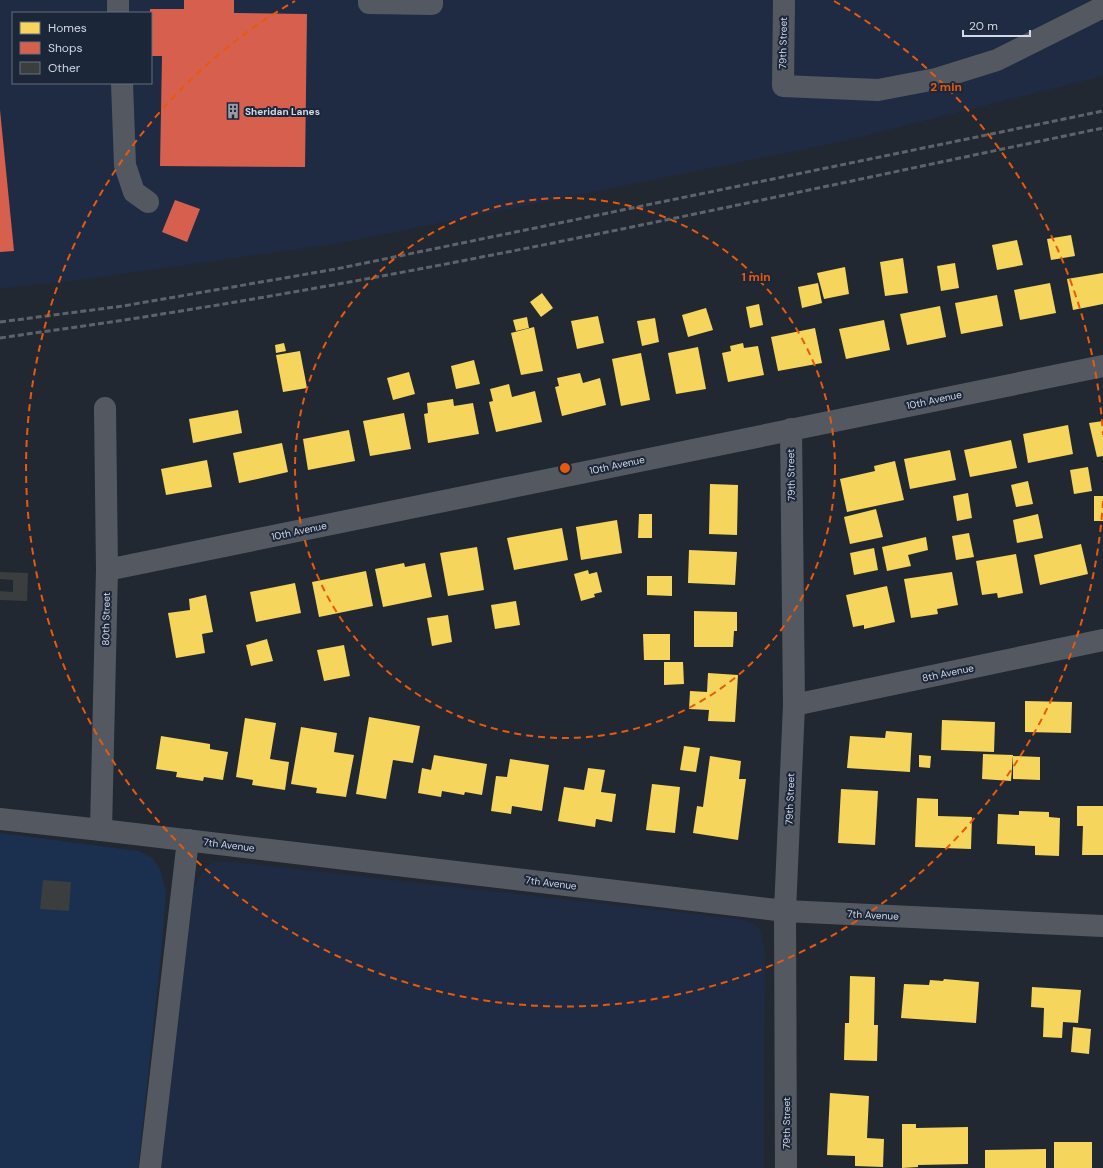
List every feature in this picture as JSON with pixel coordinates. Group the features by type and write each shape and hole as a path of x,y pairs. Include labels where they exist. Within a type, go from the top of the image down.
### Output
{"street":[{"path":"118,0 118,12"},
{"path":"369,0 369,3 432,4 432,0"},
{"name":"79th Street","path":"784,0 783,86 878,90 936,79 997,60 1103,7"},
{"path":"122,84 126,165 134,192 148,202"},
{"name":"10th Avenue","path":"107,570 1103,366"},
{"name":"80th Street","path":"101,830 107,570 105,408"},
{"name":"79th Street","path":"786,1168 785,911 794,705 791,429"},
{"name":"8th Avenue","path":"794,705 1103,640"},
{"name":"7th Avenue","path":"0,820 188,840 785,911 1103,926"},
{"path":"150,1168 188,840"}],"shaded area":[{"path":"0,0 1103,0 1103,76 844,141 341,243 94,278 0,289"},
{"path":"0,833 138,851 152,858 160,869 166,892 162,945 138,1168 0,1168"},
{"path":"225,861 739,919 753,923 761,931 765,952 764,1168 145,1168 186,949 193,891 198,879 206,867 212,863"}],"building: Homes":[{"path":"1071,235 1075,256 1051,260 1047,239"},
{"path":"1017,240 1023,265 997,270 992,245"},
{"path":"903,258 908,293 885,296 880,262"},
{"path":"955,263 959,288 941,291 937,266"},
{"path":"845,267 849,294 824,299 817,273"},
{"path":"1103,273 1103,304 1073,310 1067,279"},
{"path":"818,283 822,303 802,308 798,287"},
{"path":"1050,283 1056,313 1020,320 1014,290"},
{"path":"542,293 553,308 541,317 530,302"},
{"path":"997,295 1003,326 961,334 955,303"},
{"path":"759,304 763,325 750,328 746,307"},
{"path":"940,306 946,337 907,345 900,314"},
{"path":"706,308 713,330 688,337 682,315"},
{"path":"598,316 604,343 577,349 571,321"},
{"path":"527,317 529,328 516,331 513,320"},
{"path":"655,318 659,342 642,346 637,321"},
{"path":"884,320 890,350 846,359 839,329"},
{"path":"534,327 543,371 521,375 511,333"},
{"path":"815,328 822,363 778,371 771,337"},
{"path":"284,343 286,351 276,353 275,345"},
{"path":"743,343 744,348 758,346 764,375 728,382 722,353 731,351 730,346"},
{"path":"698,347 706,389 676,394 668,353"},
{"path":"300,351 307,388 283,392 276,355"},
{"path":"641,353 650,400 621,406 612,359"},
{"path":"474,360 480,384 456,389 451,366"},
{"path":"409,372 415,394 393,400 387,378"},
{"path":"580,373 583,383 600,378 606,405 562,416 555,387 559,386 557,378"},
{"path":"509,384 512,397 535,391 542,422 496,432 489,402 493,401 490,389"},
{"path":"453,399 454,406 473,403 479,434 428,443 424,414 428,413 427,403"},
{"path":"238,410 242,433 193,443 189,419"},
{"path":"404,413 411,449 370,456 363,421"},
{"path":"1103,421 1103,456 1097,457 1089,423"},
{"path":"1068,425 1073,454 1028,463 1023,434"},
{"path":"349,430 355,461 308,470 303,439"},
{"path":"1011,440 1017,468 970,477 964,450"},
{"path":"282,443 288,472 239,483 233,453"},
{"path":"950,450 956,480 910,489 904,459"},
{"path":"207,460 212,487 166,495 161,469"},
{"path":"895,461 904,500 847,512 840,479 875,471 874,466"},
{"path":"1088,467 1092,491 1074,494 1070,470"},
{"path":"1028,481 1033,504 1016,507 1011,485"},
{"path":"710,484 738,485 737,535 709,534"},
{"path":"968,493 972,518 957,521 953,496"},
{"path":"1094,496 1103,496 1103,521 1094,521"},
{"path":"876,509 883,537 850,544 844,517"},
{"path":"639,514 652,514 652,538 638,538"},
{"path":"1038,514 1043,538 1017,543 1013,520"},
{"path":"617,520 622,553 581,560 576,527"},
{"path":"562,528 568,560 514,570 507,538"},
{"path":"969,533 974,557 956,560 952,536"},
{"path":"926,537 928,550 908,555 911,566 887,571 882,547"},
{"path":"1081,544 1088,574 1040,585 1034,555"},
{"path":"477,547 484,590 448,596 440,553"},
{"path":"874,548 878,570 854,575 850,553"},
{"path":"689,550 737,552 735,585 688,583"},
{"path":"1016,554 1023,593 998,598 997,593 982,595 976,561"},
{"path":"404,563 405,567 425,563 432,597 383,607 375,569"},
{"path":"588,570 589,574 597,572 602,592 594,594 595,597 581,601 574,574"},
{"path":"366,571 373,606 319,617 312,582"},
{"path":"952,572 958,605 937,609 938,614 911,618 904,579"},
{"path":"647,576 672,576 672,596 647,595"},
{"path":"295,583 301,613 256,622 250,592"},
{"path":"887,586 895,622 864,629 864,625 853,627 846,595"},
{"path":"206,595 213,632 202,634 205,653 176,658 168,613 190,610 189,599"},
{"path":"516,601 520,625 495,629 491,605"},
{"path":"694,611 737,612 737,631 734,631 733,647 694,647"},
{"path":"448,615 452,642 432,646 427,618"},
{"path":"643,634 670,634 670,660 644,660"},
{"path":"267,639 273,661 251,666 246,645"},
{"path":"344,645 350,676 324,681 317,650"},
{"path":"664,662 683,662 684,684 664,685"},
{"path":"708,673 738,675 735,722 708,721 709,710 689,709 690,691 707,692"},
{"path":"1025,701 1072,702 1071,733 1025,732"},
{"path":"369,717 420,726 413,763 393,760 386,799 356,794"},
{"path":"245,718 276,723 270,759 289,762 285,790 252,785 253,780 236,777"},
{"path":"942,720 995,722 994,752 941,750"},
{"path":"301,727 337,733 334,752 354,755 346,797 316,793 317,788 291,784"},
{"path":"886,731 912,733 910,772 847,768 850,736 885,738"},
{"path":"161,736 210,744 210,749 228,752 223,780 204,777 203,781 176,777 177,772 156,769"},
{"path":"684,746 700,748 696,772 680,770"},
{"path":"983,754 1013,755 1011,781 982,779"},
{"path":"434,755 487,764 482,795 465,792 464,795 442,791 441,797 418,793 422,768 431,770"},
{"path":"919,755 931,756 930,768 919,767"},
{"path":"710,756 741,761 739,779 746,779 738,840 693,833 697,806 703,807"},
{"path":"1013,756 1040,757 1040,780 1013,779"},
{"path":"510,759 549,765 542,811 512,806 511,814 491,811 496,776 507,777"},
{"path":"588,768 605,770 601,792 616,794 612,822 596,819 595,827 558,821 564,787 584,790"},
{"path":"652,784 680,787 675,833 646,830"},
{"path":"841,789 878,791 875,845 838,843"},
{"path":"917,798 938,799 938,816 972,817 971,849 915,847"},
{"path":"1077,806 1103,806 1103,855 1082,855 1083,826 1077,826"},
{"path":"1019,811 1049,812 1049,817 1060,818 1059,856 1035,855 1035,846 997,844 998,814 1019,815"},
{"path":"850,976 875,977 874,1025 878,1025 877,1061 844,1060 845,1023 849,1023"},
{"path":"944,979 979,982 976,1023 901,1018 904,984 929,985 930,980 943,981"},
{"path":"1032,987 1081,990 1078,1023 1063,1022 1062,1038 1043,1037 1044,1008 1031,1007"},
{"path":"1073,1027 1091,1029 1089,1054 1071,1052"},
{"path":"830,1093 869,1096 867,1138 884,1139 883,1167 855,1166 855,1156 827,1155"},
{"path":"902,1124 916,1124 916,1128 968,1127 968,1164 918,1165 918,1167 902,1168"},
{"path":"1054,1142 1092,1142 1092,1168 1054,1168"},
{"path":"1046,1149 1046,1168 985,1168 985,1150"}],"building: Shops":[{"name":"Sheridan Lanes","path":"184,0 234,0 234,13 307,14 305,167 160,166 162,56 152,56 152,12 150,12 150,9 184,9"},
{"path":"0,110 14,251 0,252"},
{"path":"175,200 200,209 187,242 162,232"}],"building: Other":[{"path":"0,572 28,573 27,601 0,600 0,591 13,592 13,580 0,579"},
{"path":"43,880 71,882 69,911 40,909"}],"railway":[{"path":"0,322 123,306 336,269 1103,111"},
{"path":"0,338 162,314 398,273 634,227 1103,128"}],"place":[{"name":"Sheridan Lanes","path":"233,111"}]}
